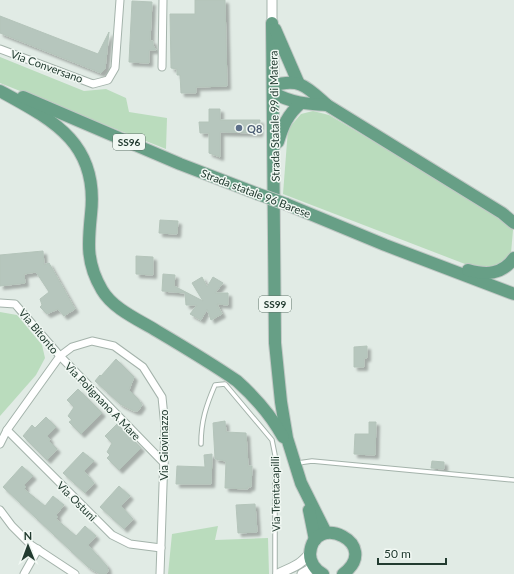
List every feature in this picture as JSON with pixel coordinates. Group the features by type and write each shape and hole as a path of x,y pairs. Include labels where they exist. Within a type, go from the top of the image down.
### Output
{"main road":[{"path":"272,23 298,82"},
{"name":"Strada Statale 99 di Matera","path":"272,23 274,89 275,342 281,402 290,450 305,493 315,540"},
{"path":"327,105 301,104 286,100 274,89 285,82 298,82 310,89 327,105 502,213 514,223"},
{"path":"0,90 56,124 69,136 82,156 91,181 92,210 88,241 91,268 103,291 120,308 237,381 254,395 272,418 290,450"},
{"name":"Strada statale 96 Barese","path":"0,90 37,102 180,164 514,294"},
{"path":"274,157 284,122 292,111 301,104"},
{"path":"385,245 482,274 496,273 509,266 514,258"},
{"name":"Strada Statale 99 di Matera","path":"305,493 326,533"},
{"path":"320,572 310,553 315,540 326,533 340,534 351,543 355,556 353,563 343,574"}],"street":[{"name":"Via Conversano","path":"0,49 93,84 108,80 115,68 120,0"},
{"path":"162,66 163,0"},
{"path":"272,0 272,23"},
{"name":"Via Bitonto","path":"0,303 15,304 60,356 7,430 0,444"},
{"name":"Via Giovinazzo","path":"60,356 72,347 92,341 114,346 143,368 162,397 165,428 160,574"},
{"name":"Via Polignano A Mare","path":"60,356 164,463"},
{"name":"Via Bitonto","path":"0,434 7,430"},
{"name":"Via Ostuni","path":"7,430 112,535 130,544 161,548"},
{"path":"0,510 12,526 38,549 75,574"},
{"path":"24,574 38,549"},
{"path":"277,574 292,569 301,563 310,553"},
{"path":"302,574 320,572"}],"lane":[{"name":"Via Trentacapilli","path":"200,444 201,424 207,404 215,386 225,384 272,440 275,455 277,574"},
{"path":"295,464 312,461 514,480"}],"green space":[{"path":"0,57 84,91 106,89 126,98 129,112 167,118 166,149 0,83"},
{"path":"313,111 329,115 506,220 513,230 511,253 495,268 478,269 283,194 288,129 301,114"},
{"path":"0,312 17,315 42,345 45,358 36,375 0,416"},
{"path":"218,526 215,540 268,538 269,574 168,574 172,534"}],"building":[{"path":"195,0 225,0 227,86 196,87 196,93 181,93 180,75 177,75 177,69 171,68 170,14 195,14"},
{"path":"132,1 152,2 150,41 153,41 153,45 156,50 149,50 149,63 129,62"},
{"path":"0,16 98,54 109,32 105,69 101,73 0,33"},
{"path":"209,109 220,109 220,120 260,120 259,133 220,132 220,157 209,153 209,133 200,133 199,122 209,122"},
{"path":"160,220 178,221 177,234 159,233"},
{"path":"43,251 44,265 49,263 75,309 64,316 58,309 47,314 40,307 42,305 40,299 49,292 36,272 24,274 25,283 0,286 0,255"},
{"path":"136,256 153,257 153,275 136,274"},
{"path":"163,274 175,275 174,286 203,301 192,283 202,277 207,287 213,277 223,283 215,293 228,293 228,305 217,304 222,314 211,320 207,309 201,320 190,314 197,305 186,305 185,293 162,291"},
{"path":"367,346 367,358 364,358 364,367 354,367 354,347"},
{"path":"116,359 134,377 129,390 142,405 138,411 134,411 120,404 95,381"},
{"path":"78,389 102,413 81,434 69,422 72,420 68,416 74,407 67,400"},
{"path":"46,417 56,427 47,436 50,439 49,441 57,449 47,460 23,436 32,425 35,428"},
{"path":"225,421 226,432 246,433 248,466 252,466 251,487 247,487 248,489 225,488 226,461 215,459 213,423"},
{"path":"369,422 376,422 375,455 354,454 355,434 369,434"},
{"path":"117,424 141,448 119,470 107,458 110,455 107,452 112,443 105,436"},
{"path":"83,452 94,461 84,471 94,483 85,493 63,473"},
{"path":"212,454 211,484 176,484 177,466 205,467 204,455"},
{"path":"432,461 444,462 444,469 431,468"},
{"path":"22,466 33,476 24,485 26,487 24,489 45,506 53,496 64,505 56,515 58,517 56,519 76,536 85,526 96,536 88,545 107,566 108,571 106,574 100,574 88,567 3,487"},
{"path":"119,486 130,496 121,506 133,519 124,529 100,507"},
{"path":"255,504 257,532 238,533 236,505"}],"place":[{"name":"Q8","path":"239,128"}]}
